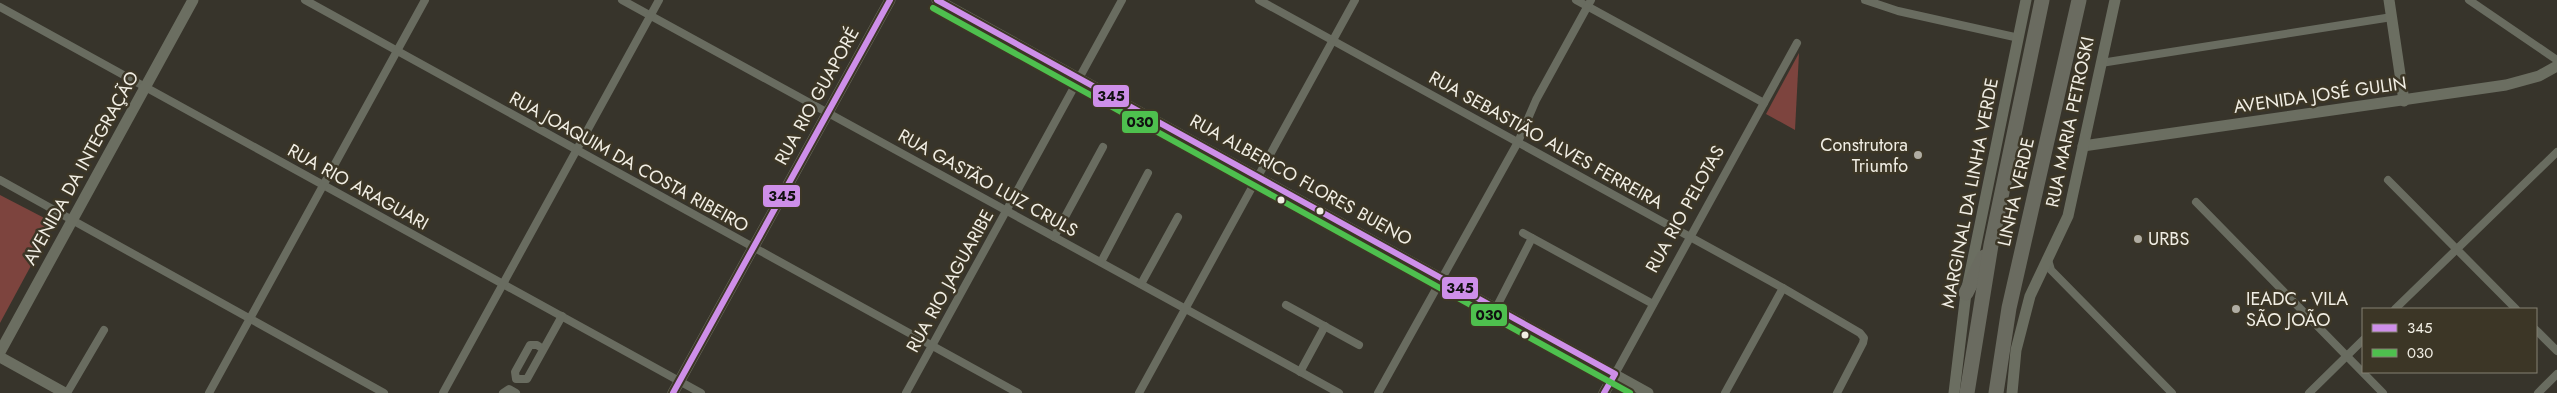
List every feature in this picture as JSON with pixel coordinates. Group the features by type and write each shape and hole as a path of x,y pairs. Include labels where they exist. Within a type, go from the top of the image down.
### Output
{"highway":[{"name":"LINHA VERDE","path":"1967,393 1991,245 2042,0"},
{"name":"LINHA VERDE","path":"1996,393 2009,308 2078,0"},
{"path":"1966,293 1991,245"},
{"path":"1999,366 2004,393"}],"main road":[{"name":"AVENIDA DA INTEGRAÇÃO","path":"0,352 193,0"},
{"name":"RUA RIO GUAPORÉ","path":"674,393 890,0"},
{"name":"RUA ALBERICO FLORES BUENO","path":"937,0 1648,393"},
{"name":"MARGINAL DA LINHA VERDE","path":"1954,393 1966,293 2026,0"},
{"name":"RUA MARIA PETROSKI","path":"2038,276 2068,216 2115,0"},
{"path":"2389,0 2404,100"},
{"name":"AVENIDA JOSÉ GULIN","path":"2084,146 2517,83 2539,76 2557,66"},
{"path":"2012,393 2019,334 2038,276"},
{"path":"0,357 66,393"},
{"name":"RUA RIO PELOTAS","path":"1604,393 1615,374"}],"street":[{"name":"RUA JOAQUIM DA COSTA RIBEIRO","path":"305,0 1018,393"},
{"path":"209,393 424,0"},
{"name":"RUA GASTÃO LUIZ CRULS","path":"622,0 1339,393"},
{"path":"443,393 659,0"},
{"name":"RUA RIO JAGUARIBE","path":"906,393 1122,0"},
{"name":"RUA SEBASTIÃO ALVES FERREIRA","path":"1259,0 1690,237 1860,333 1864,338 1864,343 1837,393"},
{"path":"1139,393 1355,0"},
{"path":"1576,0 1589,3 1764,103"},
{"path":"1865,0 1898,11 2019,38"},
{"path":"2469,0 2557,60"},
{"path":"1378,393 1518,142 1536,100 1589,3"},
{"name":"RUA RIO ARAGUARI","path":"0,7 701,393"},
{"path":"2101,63 2392,17"},
{"name":"RUA RIO PELOTAS","path":"1615,374 1797,43"},
{"path":"1054,236 1104,147"},
{"path":"2396,308 2557,152"},
{"path":"1101,262 1148,173"},
{"path":"0,180 384,393"},
{"path":"2388,180 2515,308"},
{"path":"2196,202 2362,371"},
{"path":"1140,284 1178,217"},
{"path":"1522,233 1653,304"},
{"path":"1496,308 1532,238"},
{"path":"2048,258 2051,270 2172,393"},
{"path":"2038,276 2051,270"},
{"path":"1725,393 1782,288"},
{"path":"1286,305 1359,344"},
{"path":"544,349 537,345 530,346 514,372 516,379 527,379 544,349 562,316"},
{"path":"1300,372 1325,326"},
{"path":"66,393 104,330"},
{"path":"2537,331 2557,351"},
{"path":"2309,393 2362,341"},
{"path":"2364,373 2383,393"},
{"path":"2538,393 2557,374"},
{"path":"503,393 509,389 516,393"}],"shaded area":[{"path":"1799,53 1795,130 1766,114"},
{"path":"0,195 54,223 0,323"}],"transit line":[{"name":"345","path":"673,393 890,0"},
{"name":"345","path":"937,0 1615,374 1604,393"},
{"name":"030","path":"933,8 1630,393"}],"place":[{"name":"Construtora Triumfo","path":"1918,155"},
{"name":"URBS","path":"2138,239"},
{"name":"IEADC - VILA SÃO JOÃO","path":"2236,309"}]}
